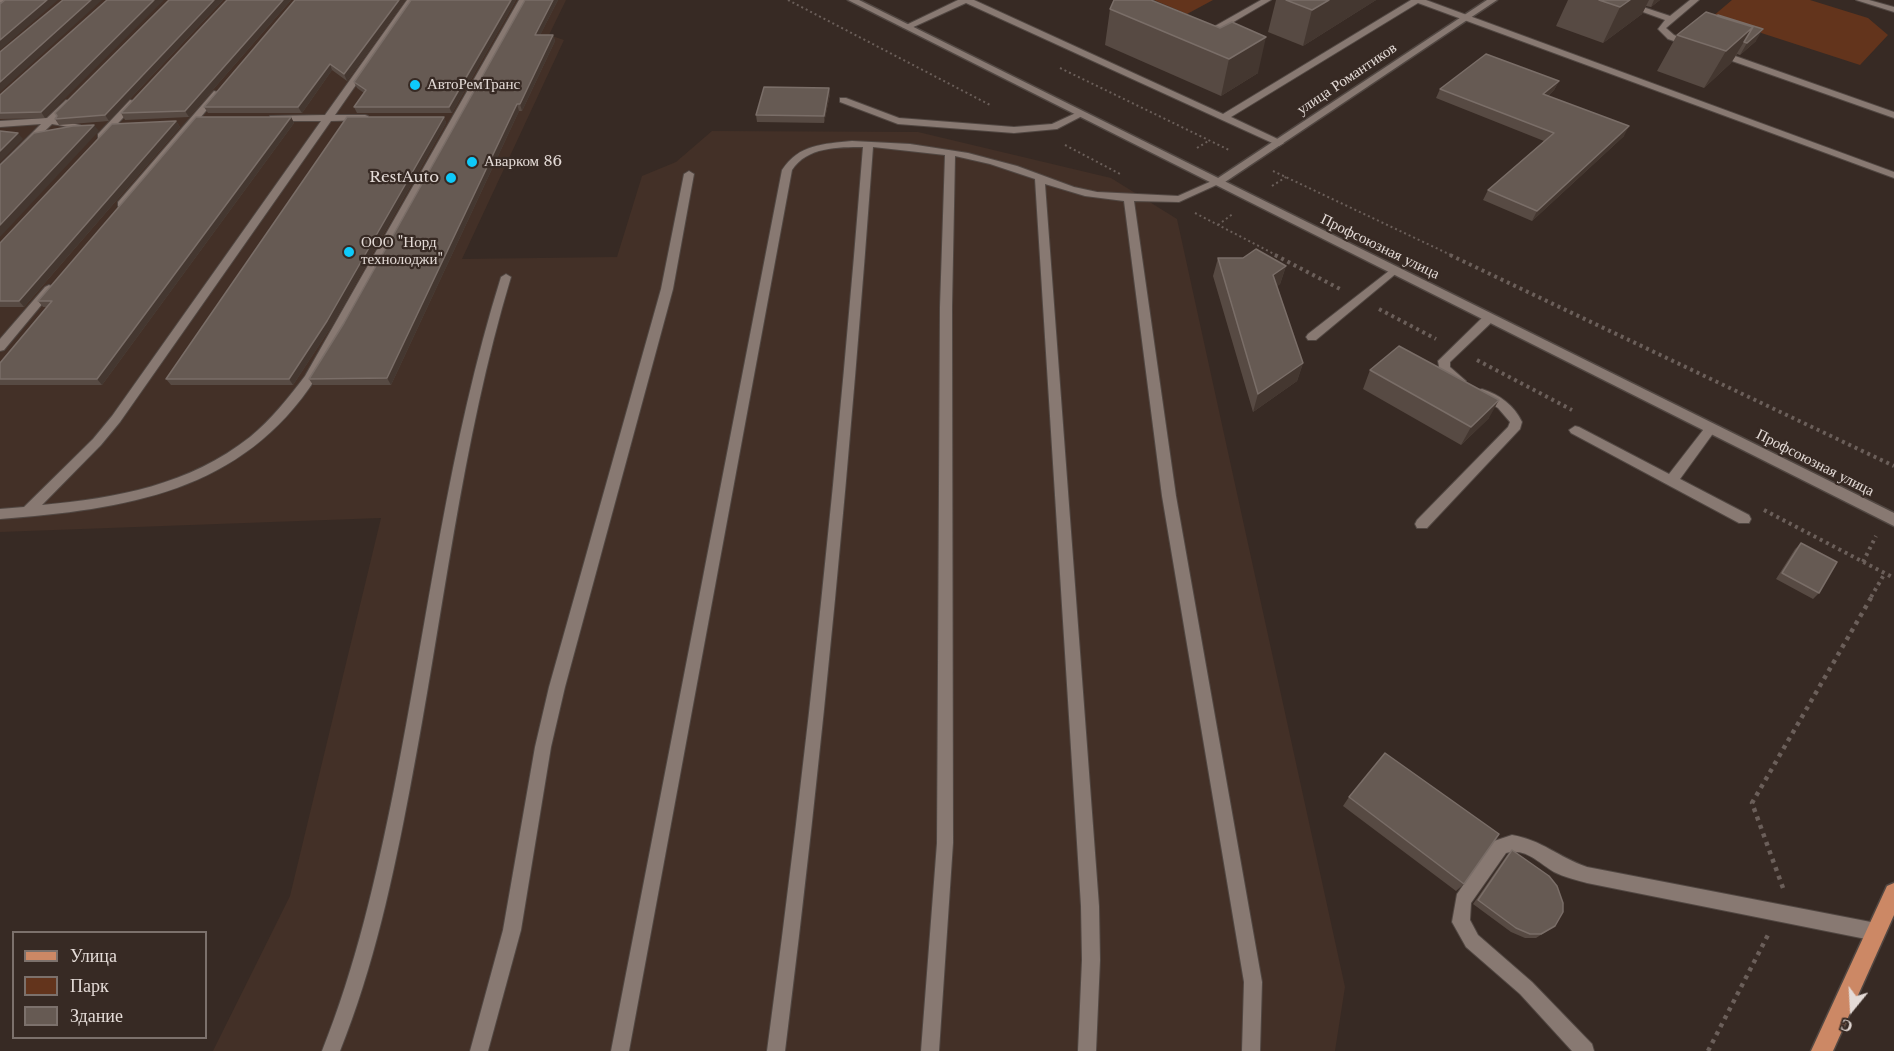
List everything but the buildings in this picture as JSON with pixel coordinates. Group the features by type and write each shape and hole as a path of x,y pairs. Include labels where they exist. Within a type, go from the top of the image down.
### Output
{"main road":[{"name":"Профсоюзная улица","path":"852,0 1894,520"},
{"name":"улица Романтиков","path":"1218,182 1493,0"},
{"path":"1822,1051 1894,893"}],"lane":[{"path":"27,512 97,442 116,419 411,0"},
{"path":"0,514 88,506 156,491 184,482 216,467 255,440 288,406 310,378 451,118 523,0"},
{"path":"906,27 966,0 1280,142"},
{"path":"1192,31 1210,32 1267,0"},
{"path":"1223,118 1418,0 1894,175"},
{"path":"1614,0 1671,19"},
{"path":"1695,0 1663,25 1662,29 1671,37 1894,115"},
{"path":"1860,0 1894,10"},
{"path":"115,212 226,82"},
{"path":"94,143 142,93"},
{"path":"0,170 74,97"},
{"path":"843,100 898,121 1014,130 1054,127 1081,114"},
{"path":"180,122 207,118"},
{"path":"262,118 375,118"},
{"path":"0,124 49,122 88,127"},
{"path":"99,126 128,126"},
{"path":"8,134 36,135 77,127"},
{"path":"776,1051 798,891 854,331 868,145"},
{"path":"620,1051 662,842 746,380 787,170 797,156 820,148 902,145 987,160 1079,192 1129,198 1179,199 1218,182"},
{"path":"930,1051 945,843 946,307 950,153"},
{"path":"479,1051 512,930 543,747 557,687 666,290 689,174"},
{"path":"1040,178 1090,906 1091,960 1087,1051"},
{"path":"1129,198 1169,496 1253,982 1251,1051"},
{"path":"1312,337 1394,270"},
{"path":"331,1051 367,948 386,867 419,699 469,414 489,329 506,277"},
{"path":"0,347 54,284"},
{"path":"1422,524 1514,429 1516,422 1505,405 1449,375 1444,369 1444,361 1490,318"},
{"path":"1671,481 1711,428"},
{"path":"1575,430 1744,519"},
{"path":"1585,1051 1526,988 1472,941 1461,922 1463,900 1500,848 1512,843 1530,846 1561,866 1587,875 1876,932"}],"path":[{"path":"1059,67 1249,161 1894,466"},
{"path":"1708,1051 1787,899 1752,802 1885,573 1894,578"}],"shaded area":[{"path":"0,0 566,0 549,35 564,40 462,259 617,257 642,176 676,162 712,131 918,132 1111,178 1177,219 1345,987 1335,1051 213,1051 290,896 381,518 0,532"}],"green space":[{"path":"1154,0 1213,0 1187,14"},
{"path":"1732,0 1810,0 1868,18 1888,35 1860,65 1712,17"}],"place":[{"name":"АвтоРемТранс","path":"415,85"},
{"name":"Аварком 86","path":"472,162"},
{"name":"RestAuto","path":"451,178"},
{"name":"ООО \"Норд технолоджи\"","path":"349,252"}]}
